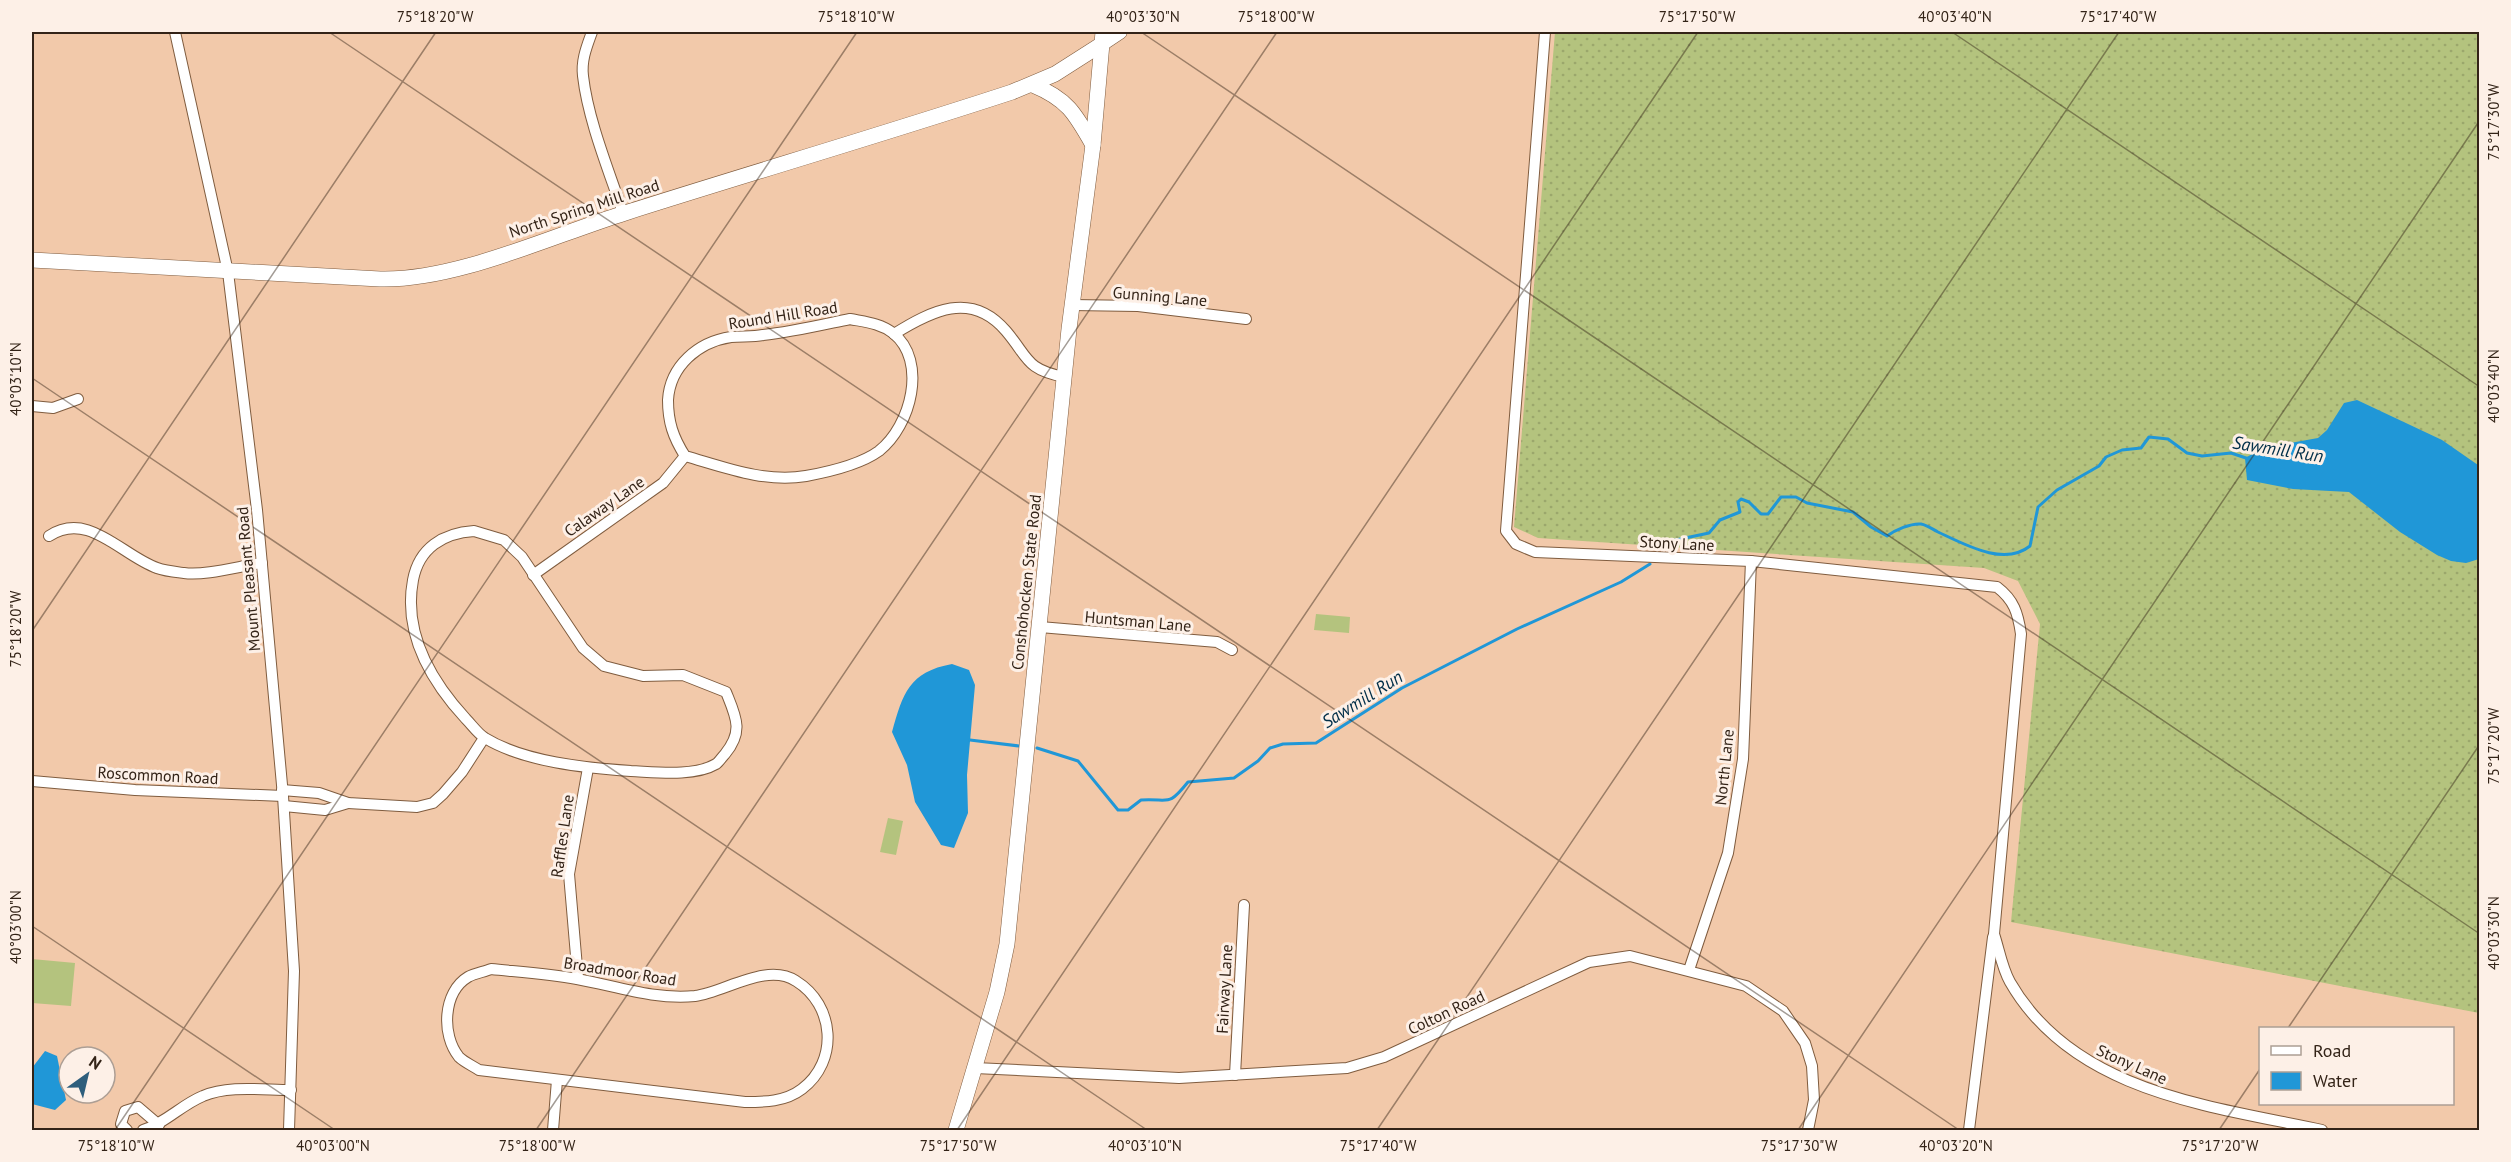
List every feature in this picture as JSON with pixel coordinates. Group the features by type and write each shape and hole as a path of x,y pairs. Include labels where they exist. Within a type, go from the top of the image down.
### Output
{"main road":[{"name":"North Spring Mill Road","path":"32,260 388,279 428,276 1033,85 1065,69 1103,38"},
{"name":"Conshohocken State Road","path":"956,1131 997,992 1007,944 1064,377 1094,145 1103,38"},
{"path":"1033,85 1052,93 1068,104 1094,145"}],"street":[{"name":"Mount Pleasant Road","path":"175,32 228,272 262,563 283,798 294,970 288,1131"},
{"path":"592,32 585,51 583,75 588,103 623,213"},
{"name":"North Spring Mill Road","path":"1103,38 1120,32"},
{"name":"Stony Lane","path":"1545,32 1506,531 1516,544 1535,552 1751,561 1997,587 2010,597 2018,614 2021,634 1994,934 1969,1131"},
{"name":"Gunning Lane","path":"1072,305 1138,306 1246,320"},
{"path":"685,456 765,477 805,476 863,459 878,452 901,428 912,392 911,372 905,352 894,334 931,312 950,307 968,308 998,323 1035,368 1064,377"},
{"name":"Round Hill Road","path":"685,456 673,437 668,412 669,385 677,369 699,348 729,337 762,336 850,319 874,323 894,334"},
{"path":"32,406 53,408 78,399"},
{"name":"Calaway Lane","path":"533,574 663,483 685,456"},
{"path":"49,536 62,527 75,527 101,535 157,568 188,573 262,563"},
{"path":"474,531 504,540 522,557 533,574 583,648 604,666 643,676 683,675 726,692 737,720 735,742 716,764 681,773 588,768 526,754 484,738 452,704 429,670 413,628 409,602 414,576 418,563 434,543 453,532 474,531"},
{"name":"North Lane","path":"1689,970 1728,853 1743,759 1751,561"},
{"name":"Huntsman Lane","path":"1040,627 1217,642 1232,650"},
{"path":"283,798 319,793 348,803 417,807 432,802 456,780 484,738"},
{"name":"Raffles Lane","path":"578,979 569,874 588,768"},
{"name":"Roscommon Road","path":"32,782 283,798"},
{"path":"283,798 325,810 348,803"},
{"name":"Fairway Lane","path":"1235,1075 1244,905"},
{"name":"Stony Lane","path":"1994,934 2009,980 2037,1018 2061,1043 2109,1073 2175,1098 2322,1131"},
{"name":"Colton Road","path":"975,1068 1149,1077 1327,1071 1366,1064 1576,967 1604,958 1630,956 1746,986 1759,992 1783,1011 1795,1025 1805,1043 1813,1073 1814,1100 1808,1131"},
{"name":"Broadmoor Road","path":"491,969 578,979 662,996 696,996 775,975 795,980 814,996 824,1012 828,1030 827,1048 819,1069 810,1081 787,1097 771,1101 745,1102 557,1080 479,1070 459,1057 449,1035 446,1020 456,987 468,976 491,969"},
{"path":"553,1131 557,1080"},
{"path":"143,1131 159,1125 201,1096 218,1091 291,1090"},
{"path":"127,1131 121,1124 125,1111 138,1107 159,1125"}],"green space":[{"path":"1555,32 2479,32 2479,1013 2011,922 2040,624 2018,581 1984,568 1538,538 1514,527"},
{"path":"1316,614 1350,617 1349,633 1314,630"},
{"path":"888,818 903,821 896,855 880,852"},
{"path":"32,959 75,963 71,1006 32,1003"}],"water":[{"path":"2357,400 2442,440 2478,465 2479,559 2466,563 2451,561 2437,555 2400,532 2349,492 2293,489 2247,480 2245,458 2263,448 2318,438 2327,430 2344,403"},
{"path":"952,664 969,670 975,685 967,775 968,813 954,848 941,845 915,802 907,765 892,732 904,695 910,686 926,673"},
{"path":"45,1051 57,1056 57,1105 60,1105 55,1110 32,1104 32,1068"}],"waterway":[{"name":"Sawmill Run","path":"1664,548 1671,541 1709,533 1720,520 1740,512 1738,502 1741,499 1749,502 1761,514 1768,514 1781,497 1796,497 1807,503 1853,512 1871,527 1887,536 1903,527 1921,524 1972,547 1996,554 2008,554 2020,552 2030,546 2038,507 2057,490 2099,466 2106,457 2122,450 2141,448 2149,437 2168,439 2187,453 2202,456 2231,453 2249,459"},
{"name":"Sawmill Run","path":"1037,748 1078,761 1118,810 1128,810 1141,800 1172,799 1188,782 1234,778 1258,761 1270,748 1283,744 1316,743 1402,688 1517,629 1621,582 1650,564"},
{"name":"Sawmill Run","path":"970,740 1019,746"}]}
